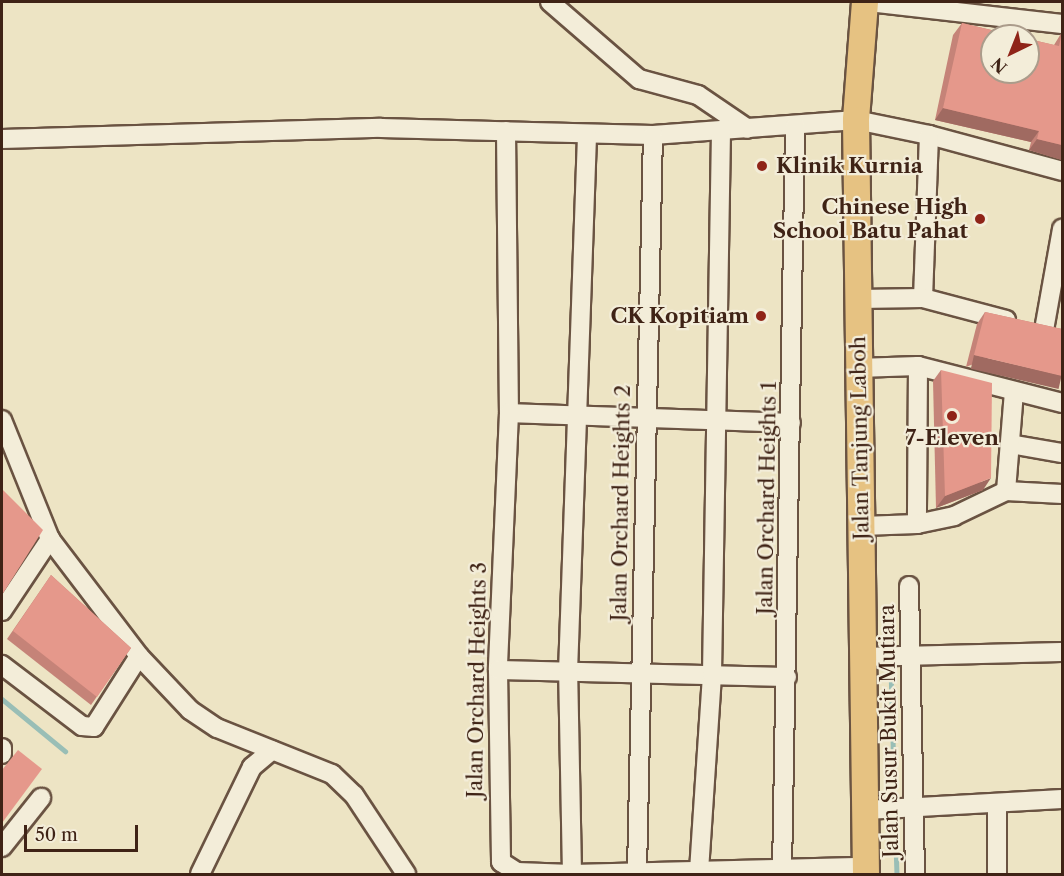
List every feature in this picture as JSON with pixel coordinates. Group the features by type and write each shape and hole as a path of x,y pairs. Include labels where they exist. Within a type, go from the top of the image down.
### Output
{"highway":[{"name":"Jalan Tanjung Laboh","path":"850,870 891,807 860,657 862,526 857,368 856,120 867,2"}],"street":[{"path":"550,2 639,79 698,95 748,129"},
{"path":"867,2 1062,24"},
{"path":"2,139 381,128 653,135 721,132 856,120 929,135 1062,171"},
{"name":"Jalan Orchard Heights 1","path":"778,872 787,677 795,126"},
{"name":"Jalan Orchard Heights 3","path":"506,131 509,413 498,670 497,852 501,862 517,872 572,874 850,870"},
{"path":"699,871 712,674 718,422 721,132"},
{"path":"572,874 568,672 574,418 587,135"},
{"name":"Jalan Orchard Heights 2","path":"637,872 645,419 653,135"},
{"path":"923,298 929,135"},
{"path":"1044,330 1062,229"},
{"path":"858,299 923,298 1062,336"},
{"path":"857,368 918,366 1062,403"},
{"path":"917,524 918,366"},
{"path":"1006,491 1014,391"},
{"path":"509,413 574,418 791,423"},
{"path":"2,420 50,539 139,656 190,710 272,750 332,774 354,795 406,874"},
{"path":"1010,444 1062,453"},
{"path":"862,526 917,524 954,516 1006,491 1062,494"},
{"path":"2,611 50,539"},
{"name":"Jalan Susur Bukit Mutiara","path":"909,586 910,659 891,807 915,874"},
{"path":"860,657 910,659 1062,652"},
{"path":"2,665 82,726 94,727 139,656"},
{"path":"498,670 787,677"},
{"path":"2,748 2,754"},
{"path":"200,874 252,767 272,750"},
{"path":"2,847 41,798"},
{"path":"891,807 1062,799"},
{"path":"997,803 997,874"}],"building":[{"path":"962,23 980,27 980,84 1040,84 1040,42 1059,46 1062,32 1062,145 1037,139 1039,131 943,108"},
{"path":"985,312 1062,329 1062,376 974,355"},
{"path":"941,370 992,383 991,478 945,496"},
{"path":"2,489 43,530 2,595"},
{"path":"51,575 131,648 97,697 13,631"},
{"path":"18,750 42,769 2,823 2,770"}],"waterway":[{"path":"891,668 894,773"},
{"path":"2,699 65,751"},
{"path":"895,814 897,874"}],"place":[{"name":"Klinik Kurnia","path":"762,166"},
{"name":"Chinese High School Batu Pahat","path":"980,219"},
{"name":"CK Kopitiam","path":"761,316"},
{"name":"7-Eleven","path":"952,416"}]}
